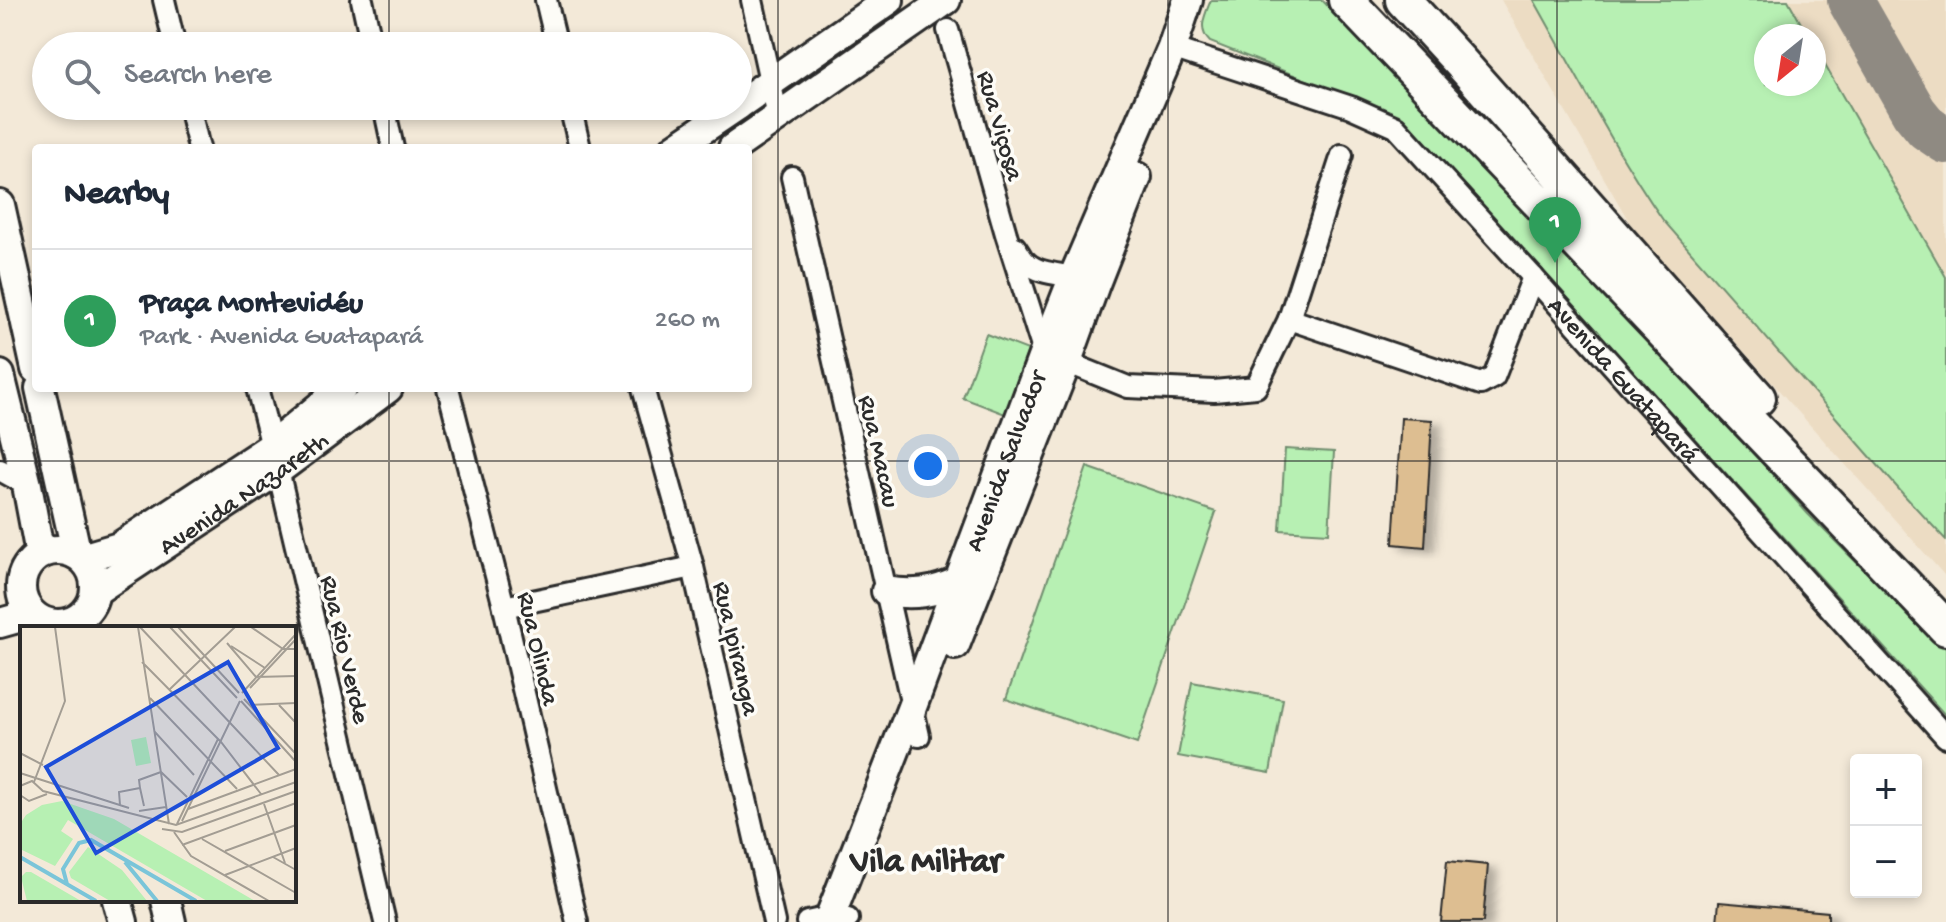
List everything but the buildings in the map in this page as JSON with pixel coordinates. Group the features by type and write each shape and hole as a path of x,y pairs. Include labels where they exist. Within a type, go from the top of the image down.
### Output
{"highway":[{"path":"1346,0 1946,628"},
{"path":"1403,0 1744,384 1946,601"},
{"path":"1410,67 1442,42"}],"street":[{"path":"164,0 172,32"},
{"path":"362,0 369,32"},
{"path":"546,0 554,32"},
{"path":"752,0 778,117"},
{"path":"752,96 889,0"},
{"name":"Avenida Salvador","path":"1179,51 1188,0"},
{"name":"Avenida Salvador","path":"832,920 919,736 1084,280 1179,51 1204,0"},
{"path":"739,144 943,8"},
{"name":"Rua Viçosa","path":"943,8 1006,234 1055,357"},
{"name":"Avenida Guatapará","path":"1179,51 1351,107 1396,127 1946,737"},
{"path":"192,120 198,144"},
{"path":"387,120 392,144"},
{"path":"573,120 579,144"},
{"path":"681,144 716,120"},
{"path":"1055,357 1128,387 1214,391 1256,387 1289,319 1342,155"},
{"name":"Rua Macau","path":"792,177 919,736"},
{"path":"0,205 32,351"},
{"name":"Rua Viçosa","path":"1006,234 1027,263 1047,272 1084,280"},
{"path":"1289,319 1481,384 1494,377 1533,277"},
{"name":"Avenida Salvador","path":"832,920 959,581 1055,357"},
{"path":"0,375 40,554"},
{"path":"41,392 79,556"},
{"name":"Rua Rio Verde","path":"258,392 385,922"},
{"name":"Avenida Nazareth","path":"95,592 274,458 338,392"},
{"name":"Avenida Nazareth","path":"79,556 119,547 381,392"},
{"name":"Rua Olinda","path":"449,392 504,607 577,922"},
{"name":"Rua Ipiranga","path":"644,392 693,567 774,922"},
{"path":"0,470 27,485"},
{"path":"44,622 22,596 10,589 40,554 54,550 70,551 79,556 93,573 103,626"},
{"path":"504,607 693,567"},
{"path":"886,591 920,593 959,581"},
{"path":"0,623 61,624 80,618 95,592"},
{"path":"118,902 123,922"},
{"path":"166,902 171,922"}],"shaded area":[{"path":"1501,0 1946,0 1946,577 1631,225"}],"green space":[{"path":"1211,0 1322,0 1714,409 1808,514 1946,648 1946,716 1404,118 1210,42 1203,27"},
{"path":"1534,0 1788,0 1801,24 1754,24 1754,96 1826,96 1826,67 1946,277 1946,540 1663,220 1612,139"},
{"path":"986,334 1028,350 1005,414 963,398"},
{"path":"1285,449 1334,452 1329,533 1280,530"},
{"path":"1087,467 1216,512 1137,744 1006,699"},
{"path":"1192,682 1283,699 1270,773 1178,756"}],"taxiway":[{"path":"1850,0 1914,112 1927,128 1946,141"}],"place":[{"name":"Praça Montevidéu","path":"1555,263"}],"district":[{"name":"Vila Militar","path":"926,858"}]}
